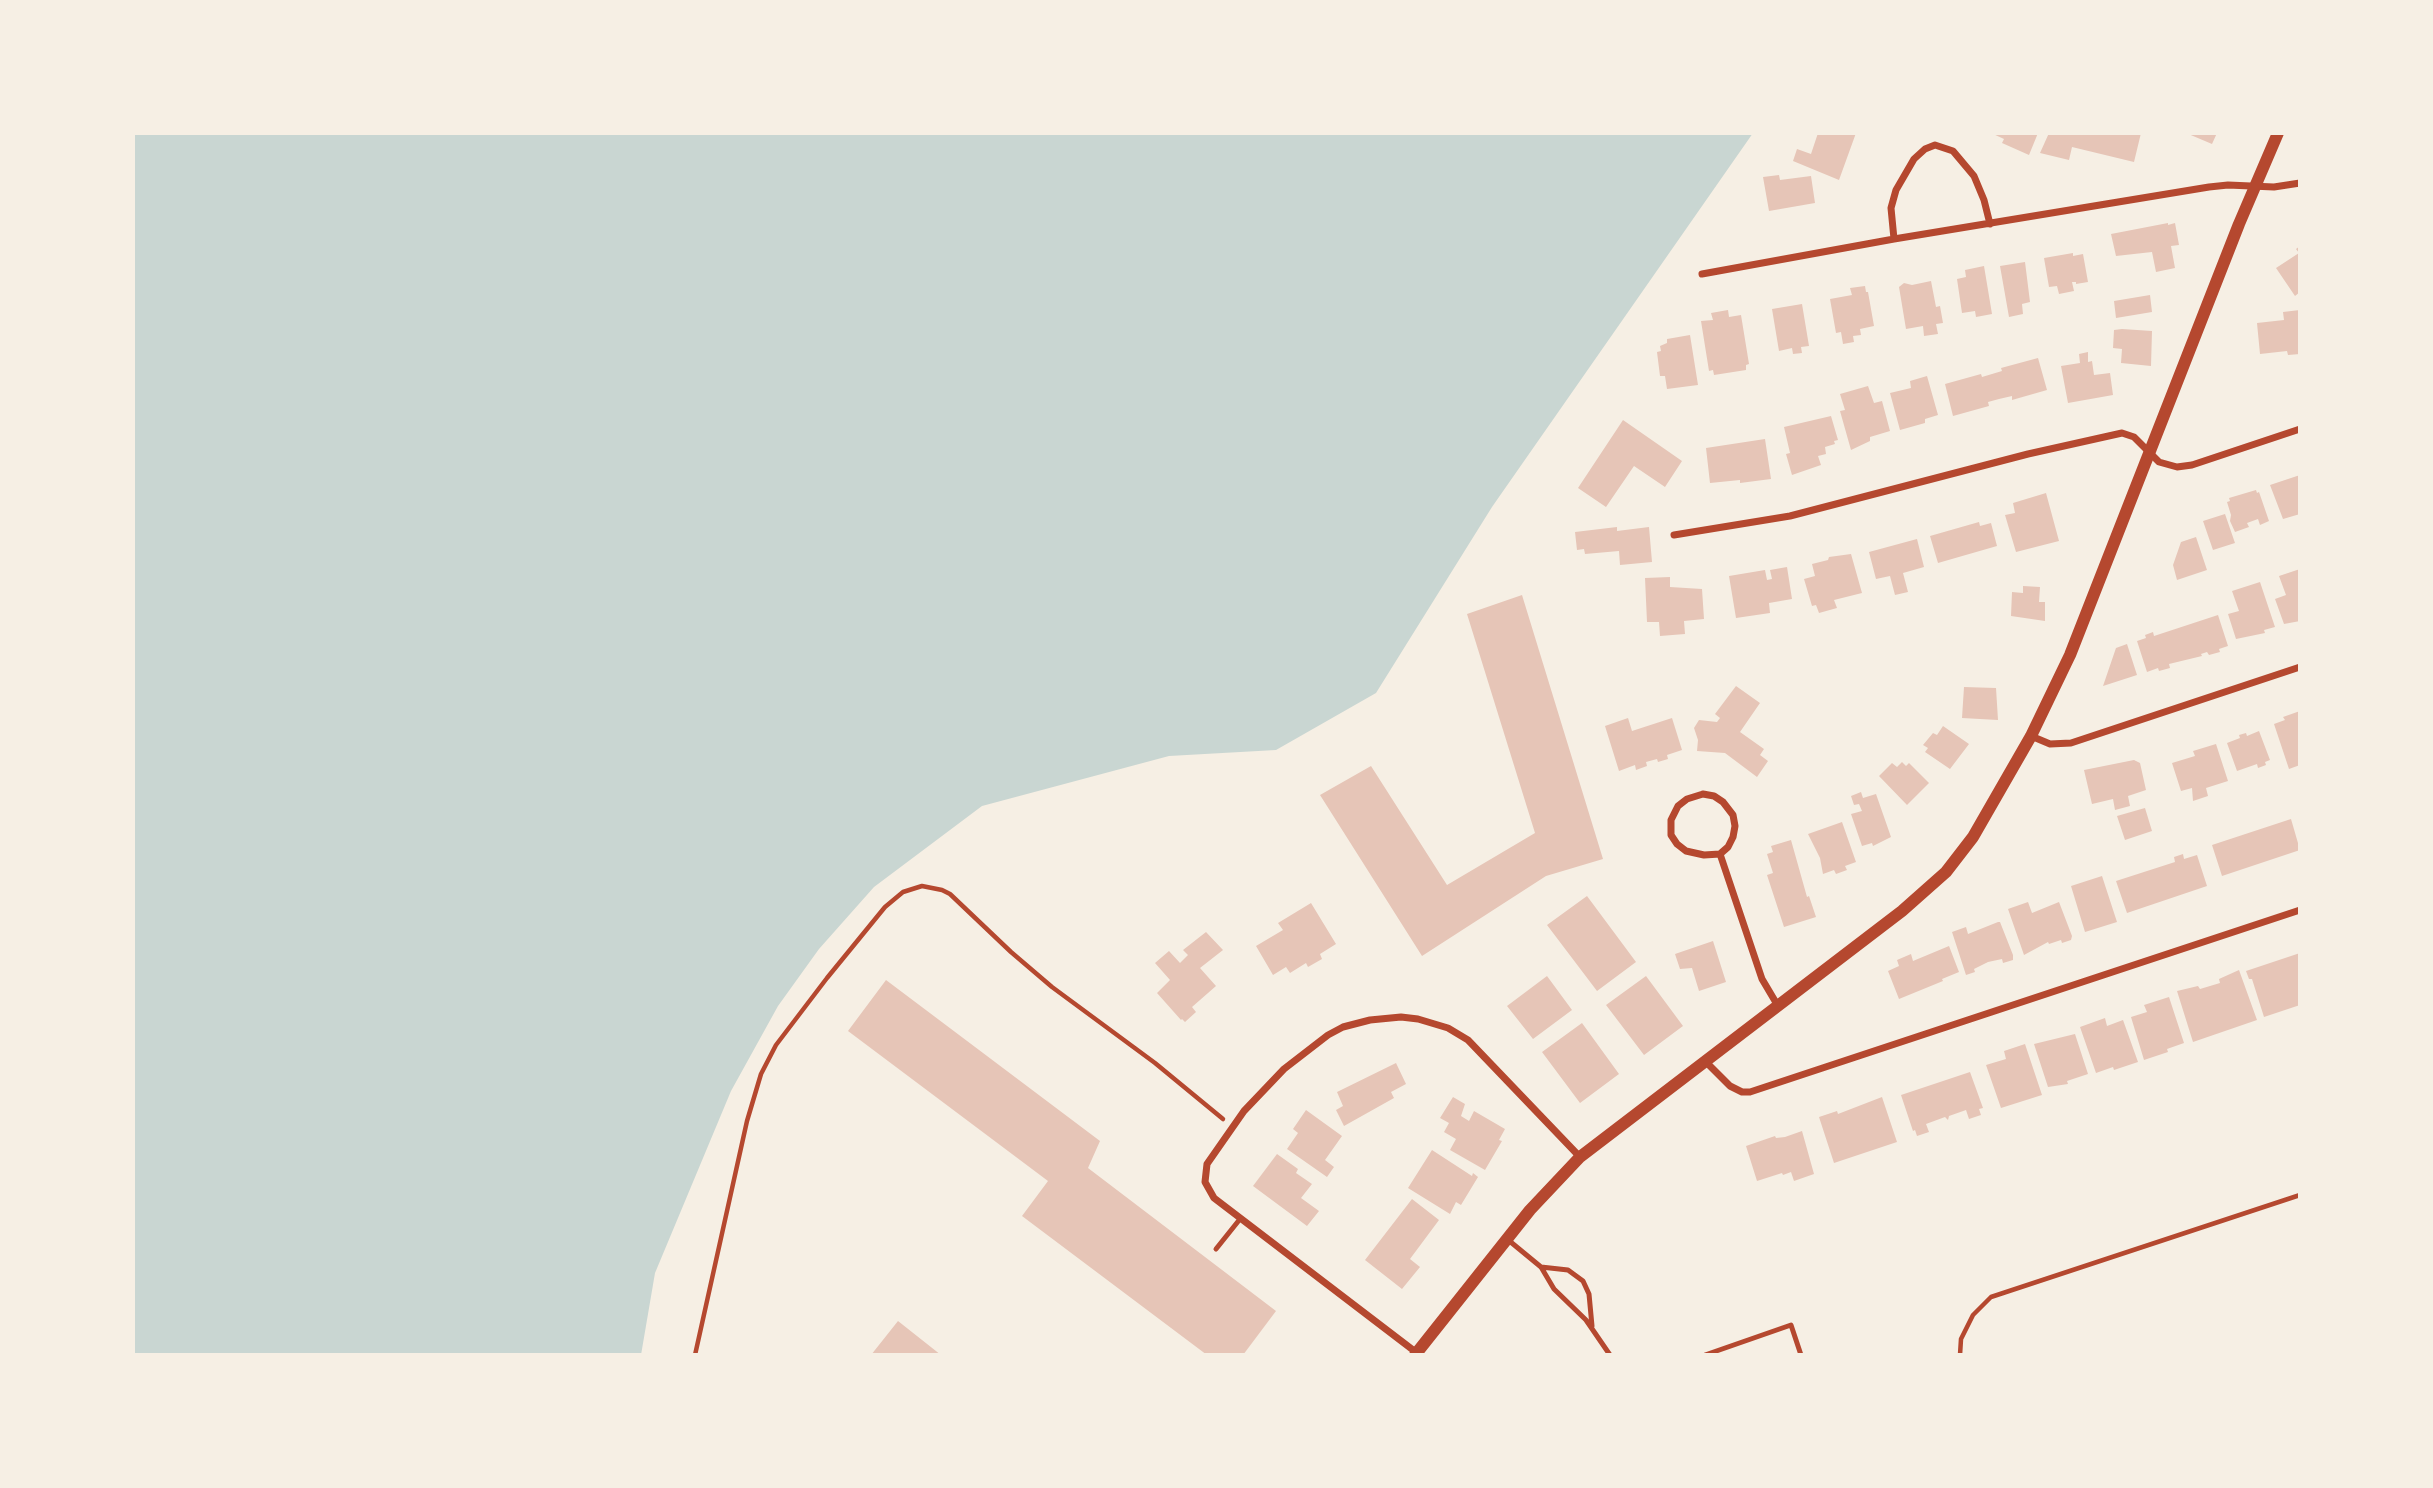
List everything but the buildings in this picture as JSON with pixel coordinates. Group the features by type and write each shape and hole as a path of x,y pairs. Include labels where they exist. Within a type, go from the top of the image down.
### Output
{"street":[{"path":"1580,1157 1493,1065 1458,1033 1418,1019 1401,1017 1370,1020 1336,1031 1300,1054 1244,1111 1213,1154 1205,1175 1207,1189 1220,1204 1416,1354 1544,1194 1580,1157 1902,911 1946,872 1969,844 1991,810 2031,736 2079,635 2278,133"},
{"path":"1894,239 1891,208 1896,190 1914,159 1925,149 1936,145 1953,151 1974,176 1990,224"},
{"path":"1702,274 2208,187 2274,187 2300,183"},
{"path":"1674,535 1790,516 2028,454 2122,433 2130,434 2150,454 2166,465 2183,466 2300,429"},
{"path":"2031,736 2050,744 2071,743 2300,667"},
{"path":"1708,795 1723,802 1731,810 1735,826 1733,837 1728,847 1720,854 1704,855 1686,851 1673,839 1670,831 1671,820 1678,806 1687,799 1708,795"},
{"path":"1720,854 1762,979 1778,1006"},
{"path":"1706,1062 1723,1082 1735,1090 1750,1092 2300,911"}],"lane":[{"path":"1216,1250 1240,1219"},
{"path":"1507,1239 1541,1267 1554,1289 1575,1308 1610,1355"},
{"path":"1541,1267 1568,1270 1583,1281 1588,1294 1592,1329"},
{"path":"1705,1355 1791,1325 1801,1355"}],"path":[{"path":"695,1355 747,1121 761,1074 776,1045 827,978 885,906 903,892 922,886 950,894 1011,953 1052,987 1155,1063 1220,1117"},
{"path":"1960,1355 1961,1339 1973,1314 1991,1297 2300,1195"}],"shaded area":[{"path":"133,133 1753,133 1492,507 1376,693 1276,750 1169,756 982,806 874,887 819,949 778,1006 731,1091 655,1273 641,1355 133,1355"}]}
